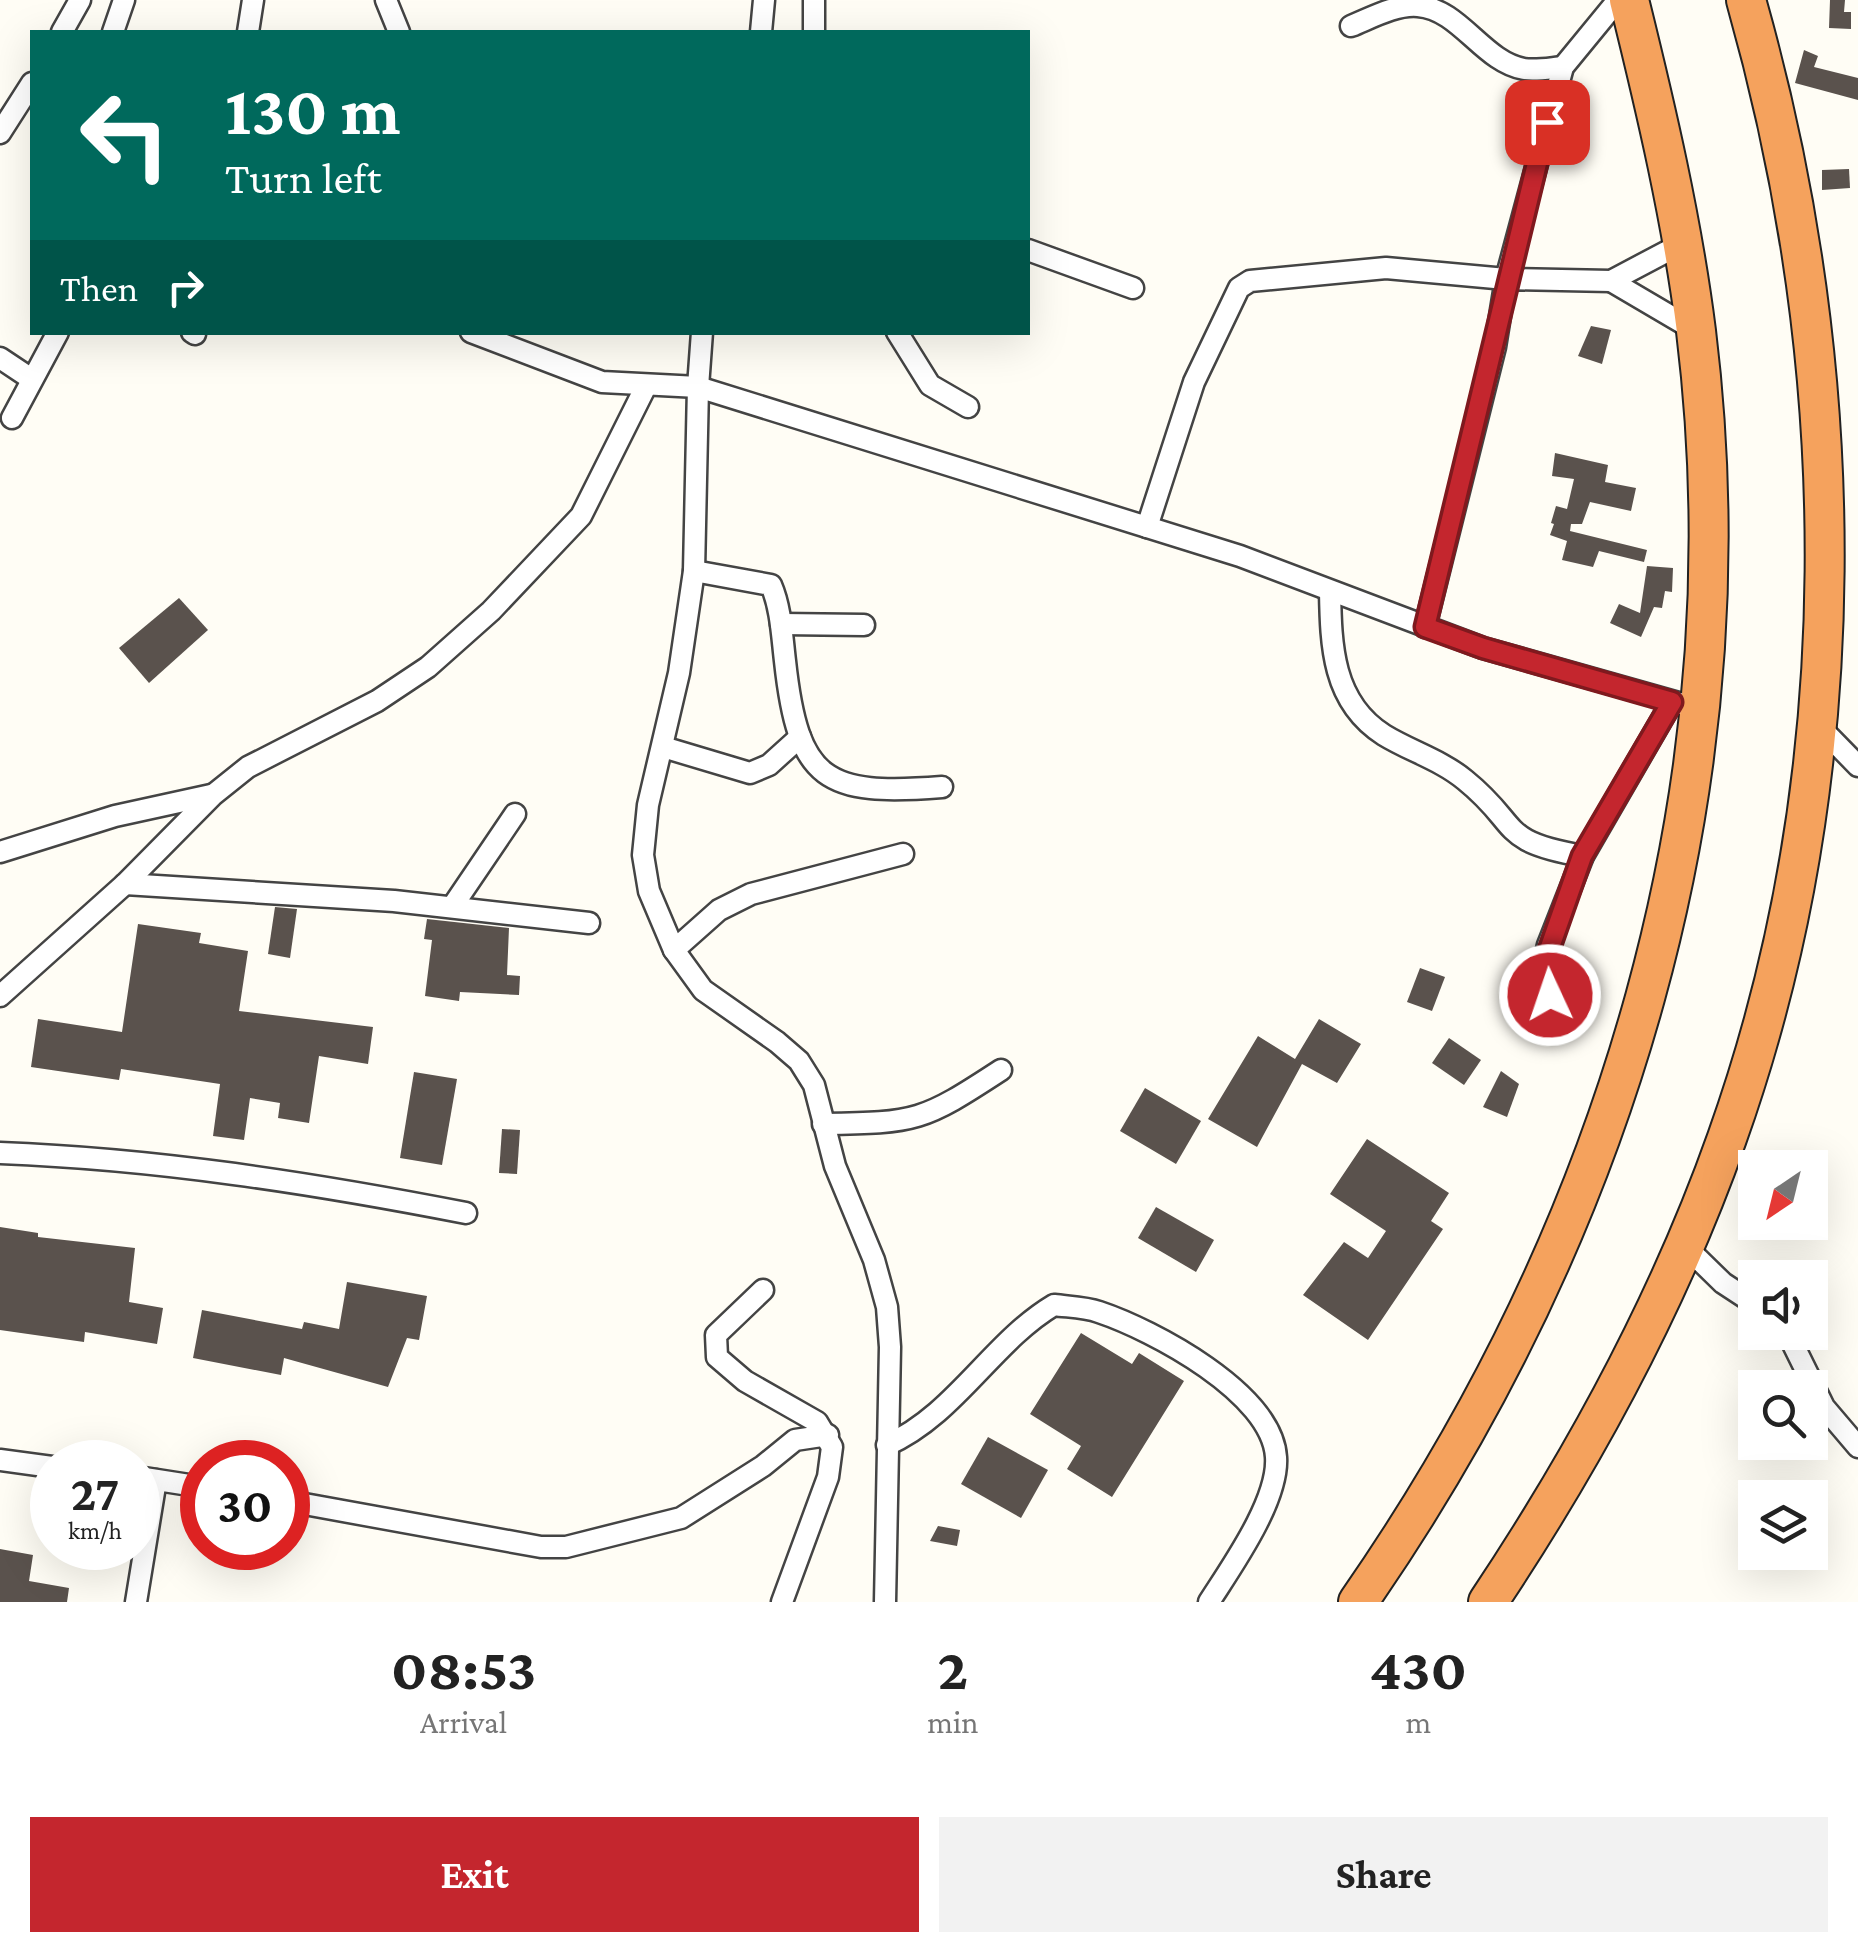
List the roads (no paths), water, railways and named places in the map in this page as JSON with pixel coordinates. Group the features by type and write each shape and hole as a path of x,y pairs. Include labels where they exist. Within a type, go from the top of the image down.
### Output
{"highway":[{"path":"1358,1602 1473,1417 1584,1187 1652,985 1688,803 1686,706 1706,538 1696,331 1659,121 1628,0"},
{"path":"1488,1602 1627,1367 1685,1246 1728,1136 1794,894 1816,722 1828,570 1820,407 1809,301 1782,140 1746,0"}],"street":[{"path":"63,30 80,0"},
{"path":"114,30 124,0"},
{"path":"248,30 253,0"},
{"path":"386,0 398,30"},
{"path":"761,30 764,0"},
{"path":"814,0 814,30"},
{"path":"1425,627 1495,347 1506,278 1563,68 1618,0"},
{"path":"1351,26 1400,7 1418,6 1454,22 1490,51 1522,69 1563,68"},
{"path":"0,134 30,86"},
{"path":"1610,281 1681,244"},
{"path":"1030,251 1133,288"},
{"path":"1147,528 1194,382 1239,288 1250,281 1386,268 1506,278 1610,281 1696,331"},
{"path":"12,418 56,335"},
{"path":"479,335 602,382 698,387 1147,528 1330,590 1483,648 1686,706 1582,856 1542,970 1550,995 1565,1016"},
{"path":"702,335 694,571 663,747 648,805 642,855 649,892 674,950 702,990 798,1061 814,1085 823,1124 888,1307 884,1602"},
{"path":"898,335 930,385 968,407"},
{"path":"0,358 30,378"},
{"path":"0,996 125,884 213,794 261,760 344,721 403,684 491,612 581,516 646,386"},
{"path":"694,571 771,584 781,624 789,700 811,761 841,784 889,791 942,786"},
{"path":"1330,590 1332,656 1338,676 1363,718 1382,733 1464,778 1526,843 1582,856"},
{"path":"781,624 864,625"},
{"path":"1816,722 1858,766"},
{"path":"663,747 750,773 770,765 800,737"},
{"path":"0,852 114,816 213,794"},
{"path":"452,907 514,814"},
{"path":"674,950 719,910 750,894 903,854"},
{"path":"125,884 452,907 588,923"},
{"path":"823,1124 900,1123 923,1118 1001,1070"},
{"path":"0,1153 57,1154 232,1174 466,1214"},
{"path":"1685,1246 1738,1293"},
{"path":"763,1290 716,1335 717,1356 745,1382 817,1422 828,1435 833,1461 782,1602"},
{"path":"887,1445 905,1437 952,1399 1028,1320 1054,1305 1114,1318 1188,1356 1239,1392 1269,1434 1276,1456 1274,1482 1252,1529 1209,1602"},
{"path":"1796,1350 1824,1407 1858,1447"},
{"path":"310,1506 554,1548 681,1518 763,1466 795,1440 828,1435"},
{"path":"0,1460 30,1464"},
{"path":"136,1602 139,1570"}]}
